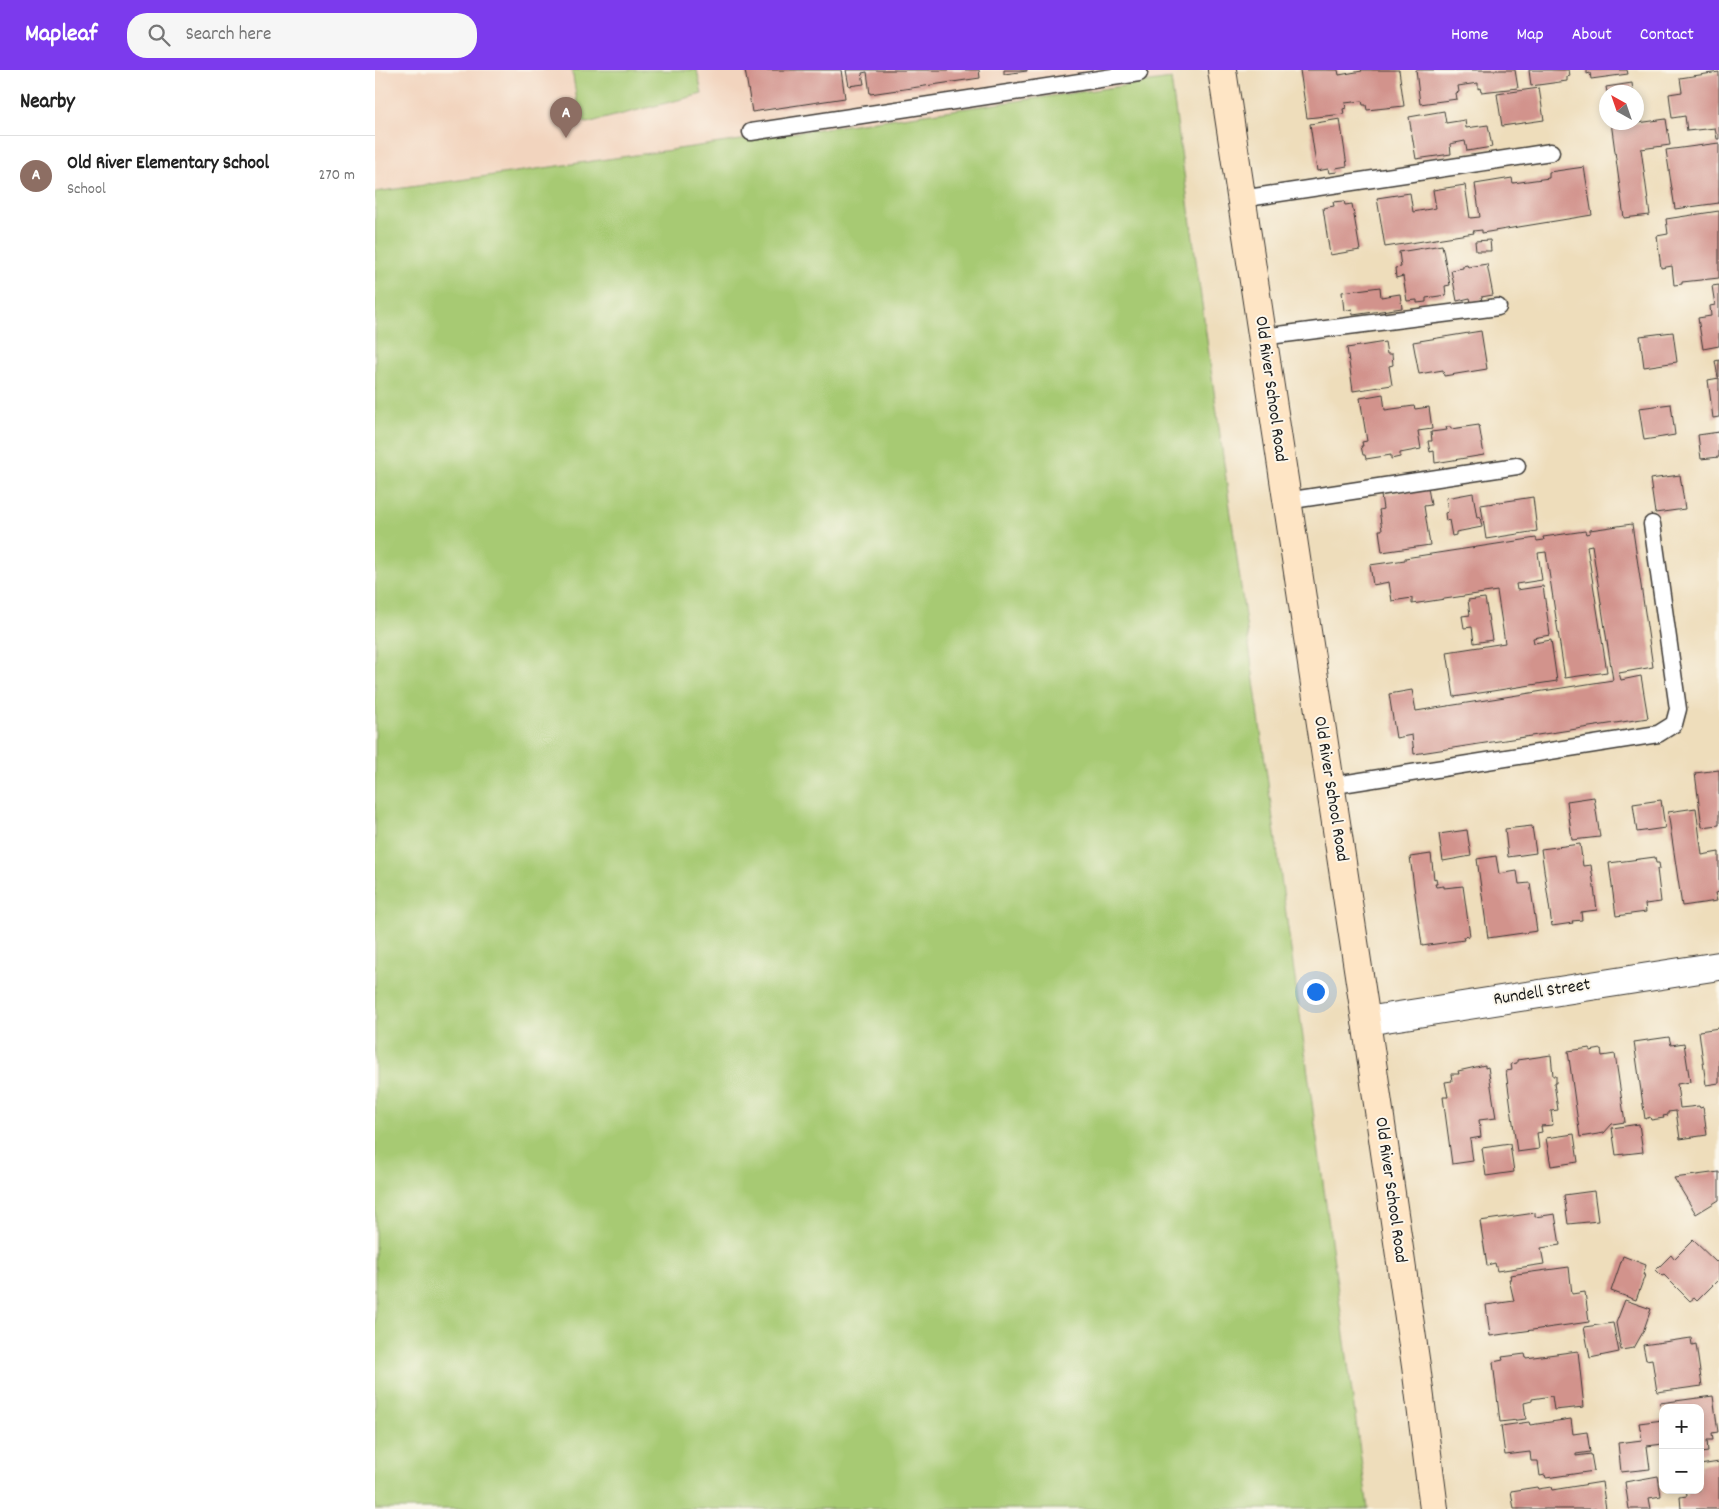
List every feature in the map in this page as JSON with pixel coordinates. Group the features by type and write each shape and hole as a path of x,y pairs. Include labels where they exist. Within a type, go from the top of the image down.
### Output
{"main road":[{"name":"Old River School Road","path":"1222,70 1366,1021 1434,1509"}],"street":[{"name":"Rundell Street","path":"1366,1021 1719,966"}],"lane":[{"path":"751,132 1139,73"},
{"path":"1241,199 1551,152"},
{"path":"1262,338 1498,306"},
{"path":"1286,501 1517,466"},
{"path":"1329,786 1658,734 1674,724 1679,709 1652,524"}],"shaded area":[{"path":"375,70 1170,70 1171,79 375,192"}],"green space":[{"path":"572,70 697,70 702,94 587,123 580,120"},
{"path":"1171,79 1368,1509 375,1509 375,192"}],"building":[{"path":"745,70 841,70 845,98 752,112"},
{"path":"846,70 979,70 980,78 870,94 867,72 862,73 864,84 849,86"},
{"path":"1004,70 1027,70 1027,71 1004,74"},
{"path":"1300,70 1338,70 1339,75 1361,70 1399,70 1404,106 1367,110 1366,105 1363,105 1362,101 1345,103 1344,114 1307,118"},
{"path":"1416,70 1515,70 1518,88 1481,92 1480,88 1478,89 1478,83 1458,86 1457,99 1420,104"},
{"path":"1529,70 1569,70 1570,76 1567,77 1567,81 1531,86"},
{"path":"1587,70 1627,70 1628,74 1591,79 1590,73 1587,74"},
{"path":"1719,72 1719,139 1717,139 1715,128 1687,131 1685,116 1672,118 1669,94 1682,92 1680,78"},
{"path":"1539,88 1544,120 1502,126 1497,94"},
{"path":"1444,111 1446,123 1465,120 1466,128 1488,125 1492,147 1467,151 1465,141 1450,144 1451,154 1416,159 1409,117"},
{"path":"1340,119 1347,166 1336,168 1337,172 1329,173 1328,169 1317,171 1310,124"},
{"path":"1666,119 1670,145 1641,149 1650,215 1624,218 1612,130 1644,130 1644,122"},
{"path":"1719,143 1719,203 1675,209 1666,150"},
{"path":"1584,167 1592,215 1482,233 1482,230 1473,231 1474,233 1385,247 1377,198 1410,193 1413,212 1436,208 1433,190 1465,185 1470,218 1480,217 1475,184 1512,178 1513,183 1549,178 1549,172"},
{"path":"1344,201 1345,205 1352,204 1360,250 1330,255 1323,208 1334,206 1333,202"},
{"path":"1719,211 1719,278 1682,282 1682,284 1674,285 1672,266 1661,268 1657,236 1668,234 1666,219"},
{"path":"1490,240 1491,251 1476,251 1475,241"},
{"path":"1442,245 1450,285 1445,286 1446,295 1426,298 1426,302 1417,303 1417,300 1407,301 1403,276 1396,278 1395,268 1401,267 1399,252"},
{"path":"1487,264 1493,295 1481,297 1482,300 1471,302 1470,298 1457,301 1451,270 1463,268 1463,266 1467,265 1468,267"},
{"path":"1719,285 1719,346 1703,349 1698,318 1711,316 1710,306 1715,305 1712,286"},
{"path":"1380,287 1381,297 1400,294 1402,308 1353,315 1352,309 1344,311 1342,292"},
{"path":"1481,331 1487,369 1444,376 1443,370 1419,374 1413,342"},
{"path":"1673,332 1677,362 1644,367 1640,336"},
{"path":"1385,342 1387,354 1392,354 1393,365 1389,366 1392,385 1353,391 1347,348"},
{"path":"1719,360 1719,377 1718,377 1715,361"},
{"path":"1719,378 1719,417 1713,418 1708,380"},
{"path":"1383,394 1385,410 1414,406 1415,409 1429,407 1432,429 1418,431 1421,449 1400,453 1400,457 1391,459 1391,455 1366,459 1361,446 1363,446 1362,442 1367,441 1360,398"},
{"path":"1671,404 1675,435 1644,440 1639,408"},
{"path":"1479,425 1484,455 1435,463 1434,451 1430,452 1428,441 1432,441 1431,432 1447,430 1446,427 1451,427 1451,429"},
{"path":"1719,432 1719,457 1701,459 1698,435"},
{"path":"1680,475 1685,509 1655,513 1650,479"},
{"path":"1428,488 1431,505 1424,506 1430,545 1382,552 1379,530 1382,530 1379,510 1383,509 1381,495"},
{"path":"1473,493 1477,518 1480,517 1482,527 1456,532 1456,535 1452,536 1449,520 1446,521 1445,513 1448,512 1446,498"},
{"path":"1533,497 1537,531 1486,539 1481,505"},
{"path":"1632,524 1653,667 1619,673 1621,680 1641,676 1648,718 1414,754 1412,735 1396,738 1389,694 1412,690 1416,711 1613,680 1592,545 1587,546 1607,672 1565,678 1546,552 1538,553 1542,580 1516,584 1517,590 1543,586 1550,635 1533,638 1534,643 1551,640 1557,681 1454,697 1447,652 1505,643 1497,591 1412,604 1412,598 1392,601 1389,582 1373,585 1370,565 1536,538 1537,541 1544,540 1543,537 1585,531 1586,534 1590,533 1590,530"},
{"path":"1485,598 1492,640 1474,643 1472,627 1464,628 1462,616 1470,615 1468,600"},
{"path":"1719,770 1719,825 1702,827 1695,773"},
{"path":"1594,797 1600,837 1572,840 1567,801"},
{"path":"1661,800 1665,828 1637,832 1633,804"},
{"path":"1696,808 1702,855 1719,852 1719,892 1715,893 1717,901 1682,906 1668,812"},
{"path":"1532,826 1536,853 1508,857 1505,829"},
{"path":"1467,830 1471,856 1443,861 1439,834"},
{"path":"1580,844 1583,866 1591,865 1597,910 1581,912 1582,920 1552,926 1541,849"},
{"path":"1431,854 1436,887 1463,886 1470,936 1463,937 1464,940 1422,946 1410,857"},
{"path":"1496,856 1499,874 1517,871 1519,884 1530,883 1537,931 1488,938 1477,859"},
{"path":"1655,857 1660,869 1657,869 1661,902 1645,904 1646,912 1616,916 1609,863"},
{"path":"1719,1028 1719,1083 1706,1085 1699,1031"},
{"path":"1669,1037 1671,1045 1684,1043 1690,1082 1677,1084 1680,1108 1703,1107 1707,1135 1680,1139 1676,1111 1668,1112 1668,1115 1663,1116 1664,1118 1651,1120 1650,1117 1645,1119 1634,1042"},
{"path":"1590,1048 1590,1051 1601,1049 1602,1056 1615,1054 1625,1122 1612,1124 1604,1133 1580,1137 1568,1051"},
{"path":"1551,1055 1553,1076 1556,1076 1556,1083 1554,1083 1558,1110 1551,1111 1553,1125 1541,1126 1542,1132 1537,1133 1539,1149 1517,1152 1506,1071 1512,1070 1511,1064 1517,1063 1517,1060"},
{"path":"1485,1065 1485,1068 1488,1067 1496,1118 1479,1120 1481,1137 1470,1139 1473,1161 1452,1164 1443,1097 1448,1097 1445,1082 1452,1081 1451,1074 1459,1074 1458,1071"},
{"path":"1639,1124 1643,1152 1616,1155 1612,1128"},
{"path":"1574,1134 1578,1162 1551,1166 1546,1138"},
{"path":"1510,1144 1514,1172 1486,1176 1482,1148"},
{"path":"1719,1172 1719,1200 1696,1214 1674,1178"},
{"path":"1594,1191 1598,1221 1568,1224 1564,1195"},
{"path":"1535,1213 1535,1217 1555,1214 1560,1245 1541,1248 1544,1264 1497,1271 1495,1263 1487,1265 1480,1221"},
{"path":"1693,1240 1719,1263 1719,1279 1697,1301 1694,1298 1690,1301 1664,1275 1662,1276 1656,1270 1671,1255 1674,1259"},
{"path":"1623,1256 1646,1265 1643,1275 1645,1275 1636,1300 1611,1291"},
{"path":"1569,1267 1572,1294 1585,1292 1589,1322 1490,1336 1486,1305 1514,1301 1509,1279 1511,1279 1510,1275"},
{"path":"1625,1300 1651,1309 1643,1332 1634,1348 1621,1350 1616,1323"},
{"path":"1613,1323 1619,1352 1590,1358 1584,1327"},
{"path":"1691,1338 1692,1345 1696,1344 1702,1386 1657,1392 1652,1359 1646,1360 1643,1345"},
{"path":"1578,1351 1584,1407 1554,1410 1552,1396 1532,1399 1532,1401 1524,1403 1526,1419 1500,1422 1493,1362 1503,1360 1502,1357 1525,1354 1526,1358"},
{"path":"1713,1396 1718,1432 1712,1433 1713,1440 1707,1440 1708,1452 1704,1452 1704,1404 1660,1403"},
{"path":"1571,1419 1573,1434 1587,1432 1590,1452 1576,1454 1576,1456 1591,1454 1594,1471 1546,1478 1545,1475 1540,1476 1538,1461 1531,1461 1530,1452 1505,1455 1501,1426 1529,1422 1530,1425"},
{"path":"1659,1420 1659,1444 1647,1446 1650,1469 1621,1472 1618,1443 1642,1440 1639,1423"},
{"path":"1719,1462 1719,1509 1681,1509 1680,1497 1687,1496 1687,1494 1704,1494 1704,1464"},
{"path":"1658,1476 1659,1494 1661,1496 1649,1498 1651,1509 1629,1509 1625,1482"},
{"path":"1602,1482 1606,1509 1514,1509 1511,1491 1537,1487 1538,1489 1551,1487 1552,1490"}],"place":[{"name":"Old River Elementary School","path":"566,138"}]}
